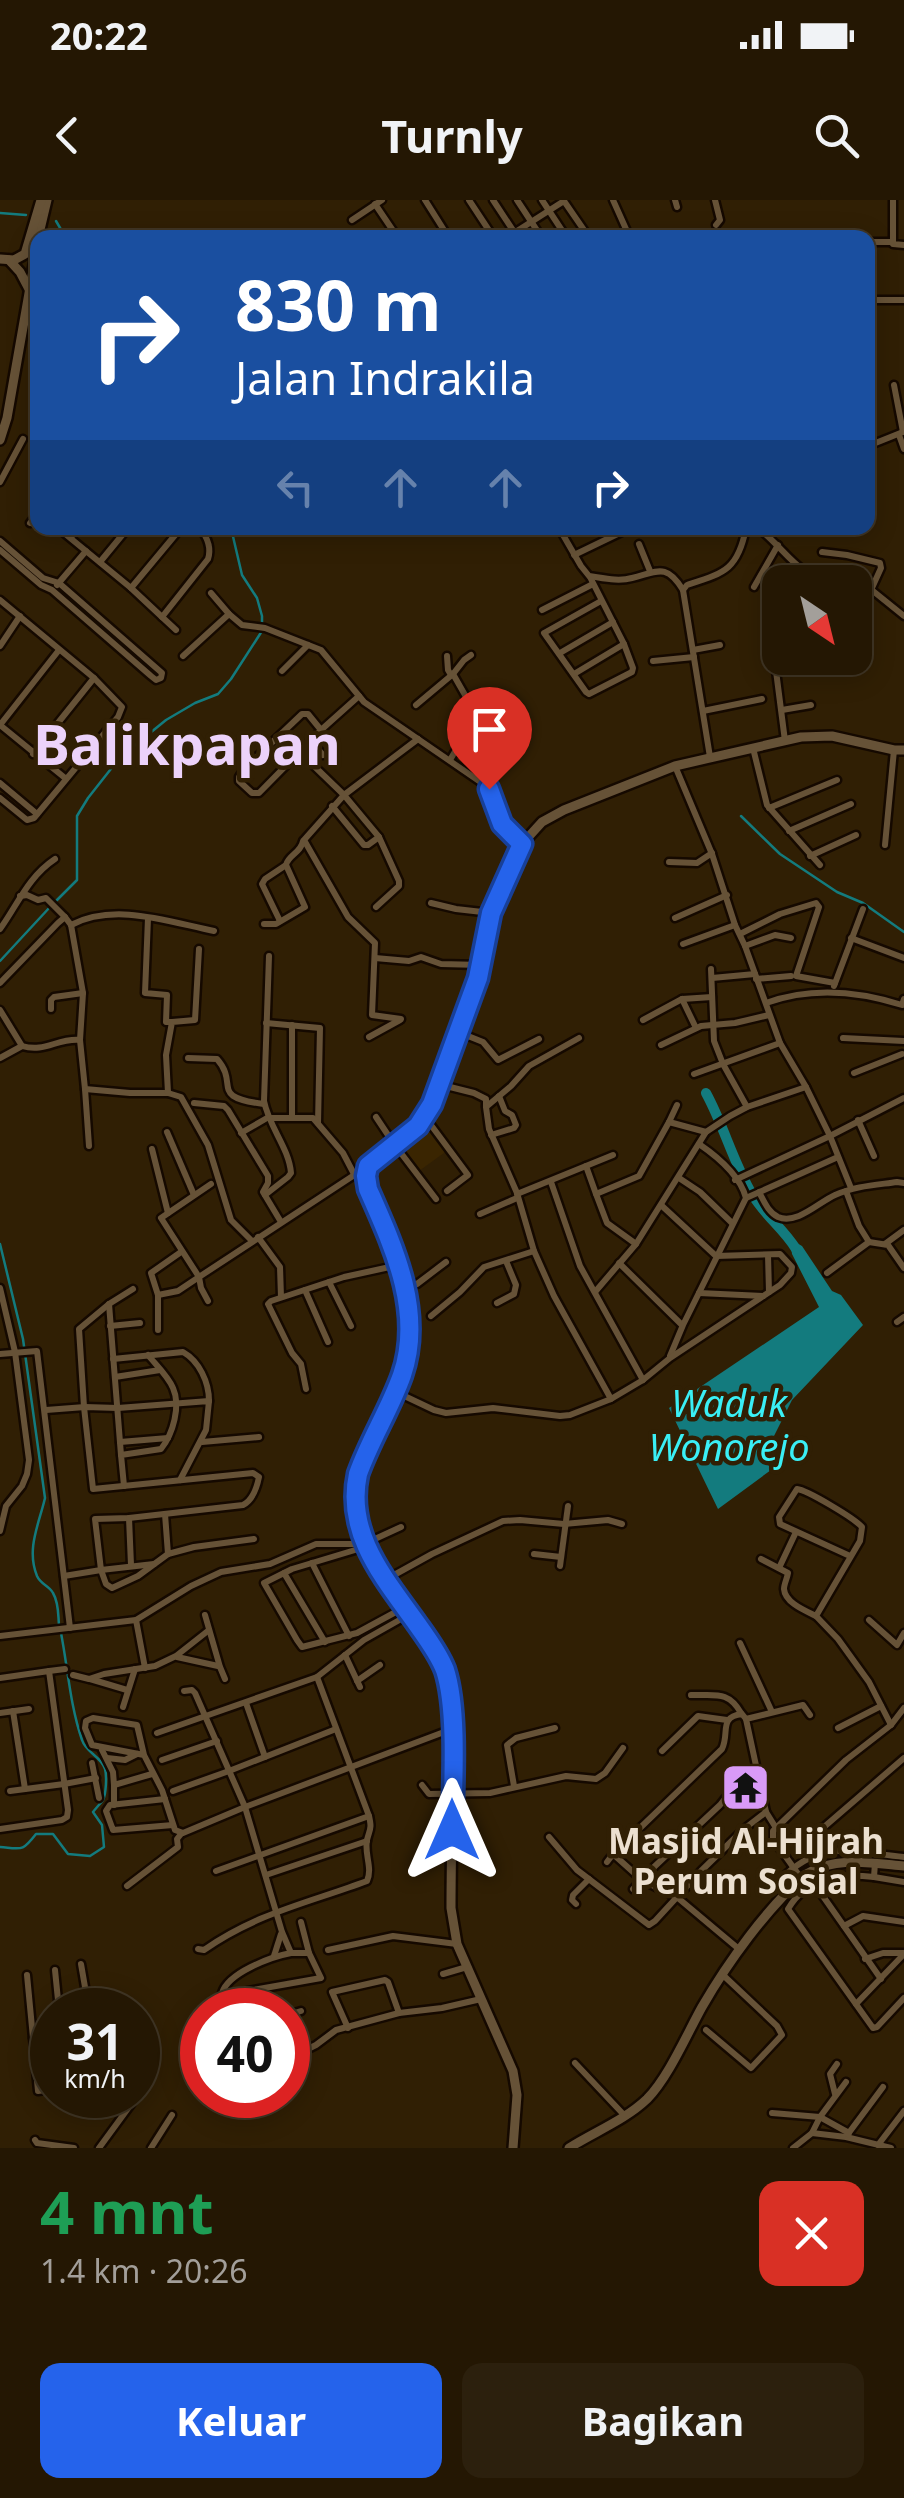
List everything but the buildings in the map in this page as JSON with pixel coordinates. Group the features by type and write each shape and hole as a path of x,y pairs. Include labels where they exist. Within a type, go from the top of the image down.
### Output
{"street":[{"path":"34,230 44,200"},
{"path":"425,200 443,230"},
{"path":"469,200 489,230"},
{"path":"493,200 513,230"},
{"path":"517,200 536,230"},
{"path":"542,200 562,230"},
{"path":"614,200 627,230"},
{"path":"715,200 720,214 716,225"},
{"path":"892,242 894,200"},
{"path":"522,230 564,201 584,230"},
{"path":"352,220 378,202 394,230"},
{"path":"38,220 38,230"},
{"path":"0,440 30,291 9,259 26,251 30,241"},
{"path":"875,242 904,245"},
{"path":"875,300 904,300"},
{"path":"894,385 904,450"},
{"path":"875,444 902,433"},
{"path":"0,482 23,439"},
{"path":"67,535 176,630"},
{"path":"100,562 122,535"},
{"path":"131,588 175,535"},
{"path":"162,617 208,559 210,547 205,535"},
{"path":"563,535 591,580 624,644 633,665 632,672 590,694 544,632 601,600"},
{"path":"574,554 615,535"},
{"path":"683,590 729,568 744,535"},
{"path":"766,535 797,565"},
{"path":"0,542 44,578 59,583 162,673 161,678 156,680 0,550"},
{"path":"639,544 650,571"},
{"path":"754,587 778,545"},
{"path":"52,590 86,551"},
{"path":"822,552 880,563 872,588"},
{"path":"542,610 591,580 630,579 650,571 668,572 683,590 710,757"},
{"path":"872,591 904,616"},
{"path":"211,593 242,625 262,627 327,654 364,702 476,778 492,794 502,824 522,844"},
{"path":"0,600 94,678 120,702 122,710 31,820 0,798"},
{"path":"183,656 229,614"},
{"path":"0,646 20,616"},
{"path":"560,654 613,622"},
{"path":"574,674 624,644"},
{"path":"282,671 308,645"},
{"path":"653,661 720,645"},
{"path":"59,650 0,725 65,778"},
{"path":"416,706 471,655"},
{"path":"447,656 448,670 465,695 489,764 476,778"},
{"path":"776,675 785,741"},
{"path":"33,754 94,678"},
{"path":"321,730 306,713 302,714 244,769 240,781 252,793 258,793 359,696"},
{"path":"703,711 762,699"},
{"path":"782,710 810,705"},
{"path":"449,760 474,730"},
{"path":"158,1295 178,1291 368,1166 425,1117 470,1002 491,913 522,844 542,822 675,766 802,737 832,736 899,750 884,844"},
{"path":"264,924 272,926 305,907 286,866 287,860 302,848 304,840 332,806 418,739"},
{"path":"310,740 324,755"},
{"path":"753,748 769,808 820,865"},
{"path":"314,766 379,837 400,884 376,906"},
{"path":"675,766 712,852 734,925 780,1043 830,1136 858,1226 868,1242"},
{"path":"769,808 837,780"},
{"path":"0,783 34,812"},
{"path":"789,831 851,804"},
{"path":"332,806 364,845 379,837"},
{"path":"810,856 856,836"},
{"path":"304,840 344,912 374,940 372,1015 401,1019 370,1037"},
{"path":"669,862 697,862 712,852"},
{"path":"0,929 41,869 55,859"},
{"path":"280,922 262,884 286,866"},
{"path":"676,918 727,895"},
{"path":"20,896 46,898 71,925 82,993 80,1040 89,1146"},
{"path":"431,903 491,913"},
{"path":"740,934 780,914 816,903 819,907 796,976 835,983"},
{"path":"832,992 863,909"},
{"path":"71,925 104,914 214,931"},
{"path":"0,983 65,917"},
{"path":"148,918 144,993 167,996 166,1022 195,1020 198,949"},
{"path":"682,944 734,925"},
{"path":"745,946 776,936 791,938"},
{"path":"851,938 904,958"},
{"path":"265,1194 290,1173 285,1150 264,1104 268,956"},
{"path":"375,958 409,961 421,957 441,964 481,966"},
{"path":"747,1107 714,1041 711,974 790,976"},
{"path":"766,1004 780,998 832,992 902,1004 904,999"},
{"path":"50,1009 50,1000 54,998 82,993"},
{"path":"643,1020 682,998 712,996"},
{"path":"682,998 696,1028"},
{"path":"0,1010 22,1046 35,1050 80,1040"},
{"path":"661,1045 696,1028 769,1014"},
{"path":"168,1093 166,1055 172,1022"},
{"path":"266,1023 320,1028 318,1123"},
{"path":"292,1025 292,1118"},
{"path":"458,1032 483,1042 498,1060 539,1039"},
{"path":"486,1107 529,1066 578,1038"},
{"path":"842,1038 903,1041 903,1056 854,1072"},
{"path":"694,1074 780,1043"},
{"path":"0,1058 22,1046"},
{"path":"188,1058 217,1059 234,1098 264,1104"},
{"path":"438,1084 486,1099 490,1134 517,1196 534,1251 554,1296 612,1399"},
{"path":"595,1292 636,1244 706,1132 747,1107 806,1087"},
{"path":"85,1089 182,1097 208,1145 231,1220 280,1267 281,1298"},
{"path":"490,1134 516,1125 499,1096"},
{"path":"736,1180 904,1098"},
{"path":"194,1104 224,1106 268,1176 263,1192 281,1222"},
{"path":"596,1194 639,1176 677,1105"},
{"path":"376,1117 436,1199"},
{"path":"425,1117 468,1175 447,1191"},
{"path":"241,1132 268,1118 313,1118 343,1153 354,1174"},
{"path":"858,1120 874,1156"},
{"path":"669,1122 706,1132"},
{"path":"166,1132 194,1195"},
{"path":"699,1144 720,1159 746,1198"},
{"path":"152,1148 168,1213"},
{"path":"480,1214 613,1155"},
{"path":"670,1358 746,1198 838,1157"},
{"path":"368,1166 368,1189 400,1265 409,1314 404,1369 356,1484 357,1518 364,1545 441,1660 445,1672 452,1729 451,1908 457,1944 513,2072 517,2094 513,2148"},
{"path":"586,1166 606,1223 636,1244"},
{"path":"679,1178 732,1223"},
{"path":"551,1182 580,1266 643,1380"},
{"path":"758,1192 770,1211 779,1218 788,1218 848,1189 904,1183"},
{"path":"208,1302 199,1277 161,1218 211,1184"},
{"path":"396,1392 440,1412 507,1408 560,1416 612,1399 643,1380 792,1273 792,1266 780,1254 716,1256 661,1205"},
{"path":"884,1244 904,1230"},
{"path":"827,1273 868,1242 890,1247 904,1268"},
{"path":"431,1316 484,1267 534,1251"},
{"path":"158,1330 158,1295 151,1273 181,1252"},
{"path":"766,1294 768,1255"},
{"path":"497,1303 514,1294 506,1261"},
{"path":"404,1287 417,1284 446,1262"},
{"path":"619,1263 683,1326"},
{"path":"306,1389 303,1368 292,1353 268,1304 270,1301 400,1265"},
{"path":"328,1282 350,1326"},
{"path":"0,1288 16,1352 30,1460 22,1486 3,1503 0,1531"},
{"path":"133,1289 78,1329 93,1489 253,1472 258,1477 256,1488 243,1505 96,1519 106,1584 112,1588 138,1576 168,1554 254,1539"},
{"path":"305,1290 328,1342"},
{"path":"700,1293 766,1294"},
{"path":"109,1304 124,1486"},
{"path":"110,1326 140,1323"},
{"path":"0,1354 36,1350 46,1410 68,1628"},
{"path":"113,1358 182,1352 196,1362 206,1382 209,1401 206,1430 180,1481"},
{"path":"121,1455 159,1450 168,1438 177,1403 174,1389 148,1356"},
{"path":"115,1377 160,1370"},
{"path":"46,1410 209,1401"},
{"path":"202,1442 259,1437"},
{"path":"120,1442 168,1438"},
{"path":"816,1616 860,1541 862,1529 860,1524 800,1488 794,1492 778,1520 850,1556"},
{"path":"534,1554 560,1561 568,1506"},
{"path":"165,1514 168,1554"},
{"path":"129,1518 131,1565"},
{"path":"384,1580 503,1522 564,1524 608,1520 622,1524"},
{"path":"401,1527 264,1583 302,1647 350,1636 407,1611"},
{"path":"780,1568 796,1532"},
{"path":"0,1636 136,1620 214,1574 270,1564 316,1544 364,1545"},
{"path":"762,1559 788,1574 784,1590 789,1600 816,1616 858,1665 890,1725"},
{"path":"312,1563 350,1636"},
{"path":"64,1576 154,1564"},
{"path":"284,1573 325,1642"},
{"path":"157,1733 317,1677 407,1611"},
{"path":"205,1615 226,1679"},
{"path":"136,1620 145,1668"},
{"path":"869,1620 897,1645 904,1633"},
{"path":"0,1626 10,1635"},
{"path":"89,1679 145,1668 176,1656 209,1630"},
{"path":"740,1643 772,1712"},
{"path":"345,1655 358,1684 380,1665"},
{"path":"176,1656 220,1667"},
{"path":"0,1678 64,1669"},
{"path":"123,1707 135,1669"},
{"path":"0,1829 66,1817 49,1671"},
{"path":"72,1675 128,1690"},
{"path":"198,1950 276,1911 367,1881 370,1875 369,1816 317,1677"},
{"path":"184,1691 194,1691 245,1807 291,1954"},
{"path":"691,1696 725,1696 744,1717 766,1812 776,1828"},
{"path":"246,1703 266,1757"},
{"path":"662,1751 698,1716 727,1720 803,1705 810,1714"},
{"path":"838,1728 881,1706"},
{"path":"881,1979 814,1884 794,1867 772,1837 776,1828 904,1708"},
{"path":"0,1713 29,1709"},
{"path":"14,1711 25,1789"},
{"path":"140,1754 92,1745 85,1728 87,1720 137,1725 140,1754 165,1799 176,1832 183,1833"},
{"path":"607,1862 722,1749 727,1720"},
{"path":"172,1790 336,1728"},
{"path":"514,1787 507,1744 555,1728"},
{"path":"127,1886 178,1847 178,1836 183,1833 452,1729"},
{"path":"162,1760 217,1741"},
{"path":"101,1748 113,1772 114,1805"},
{"path":"422,1786 430,1794 490,1792 566,1776 596,1779 623,1748"},
{"path":"106,1758 125,1760 140,1754"},
{"path":"780,1848 789,1840 824,1826 904,1758"},
{"path":"92,1763 98,1798"},
{"path":"114,1784 152,1774"},
{"path":"10,1791 96,1778"},
{"path":"634,1889 720,1805 738,1782 757,1778"},
{"path":"165,1799 114,1805 106,1810 113,1830 174,1825"},
{"path":"549,1838 573,1866 649,1925 726,1846 766,1812"},
{"path":"216,1871 369,1816"},
{"path":"266,1874 367,1841"},
{"path":"789,1892 780,1880 819,1852 904,1866"},
{"path":"613,1854 642,1880 678,1898 740,1950"},
{"path":"568,2148 648,2098 740,1950 804,1876 844,1857 904,1857"},
{"path":"874,1877 875,1863"},
{"path":"904,1882 836,1875 814,1884 788,1909 871,2026 874,2028 904,1998"},
{"path":"576,1904 573,1895 589,1879"},
{"path":"844,1926 862,1916 904,1922"},
{"path":"265,1988 321,1978 301,1922"},
{"path":"274,1956 282,1932"},
{"path":"328,1950 393,1936 457,1944"},
{"path":"223,1988 274,1956 309,1953"},
{"path":"856,2004 904,1954"},
{"path":"865,1959 904,1954"},
{"path":"81,1964 85,1988"},
{"path":"443,1974 467,1967"},
{"path":"55,1970 57,1988"},
{"path":"706,2030 752,2068 782,2034 723,1975"},
{"path":"27,1976 30,2007"},
{"path":"348,2028 332,1992 385,1980 399,2013"},
{"path":"310,2048 336,2030 399,2013 481,1999"},
{"path":"575,2063 624,2115"},
{"path":"836,2096 830,2074 838,2064"},
{"path":"792,2148 812,2133 846,2082"},
{"path":"847,2135 883,2087"},
{"path":"878,2145 904,2111"},
{"path":"772,2113 820,2117 847,2135"},
{"path":"151,2148 172,2115"},
{"path":"98,2148 120,2118"},
{"path":"812,2133 847,2135 891,2148"},
{"path":"35,2140 74,2148"}],"shaded area":[{"path":"425,1122 448,1150 419,1171 396,1145"}],"water":[{"name":"Waduk Wonorejo","path":"790,1239 802,1246 832,1291 841,1295 863,1325 792,1400 764,1456 771,1470 718,1509 669,1408 819,1307 792,1254"}],"waterway":[{"path":"0,213 26,215"},
{"path":"56,221 61,230"},
{"path":"55,902 77,880 77,816 88,798 114,765 166,720 218,694 262,631 257,598 242,575 233,535"},
{"path":"741,816 780,854 904,932"},
{"path":"0,961 50,907"},
{"path":"706,1093 752,1194 796,1249"},
{"path":"0,1244 23,1339 45,1498 35,1537 34,1566 39,1579 55,1597 59,1625"},
{"path":"0,1847 21,1848 36,1834 53,1834 68,1854 90,1856 104,1847 102,1825 93,1812 104,1797 105,1769 82,1740 61,1633"}],"place":[{"name":"Masjid Al-Hijrah Perum Sosial","path":"746,1788"}],"district":[{"name":"Balikpapan","path":"187,743"}],"route":[{"path":"452,1830 451,1711 445,1672 441,1660 365,1547 357,1518 358,1474 404,1369 409,1323 400,1265 366,1176 368,1166 418,1126 432,1104 478,978 491,913 522,844 502,824 489,789"}]}
